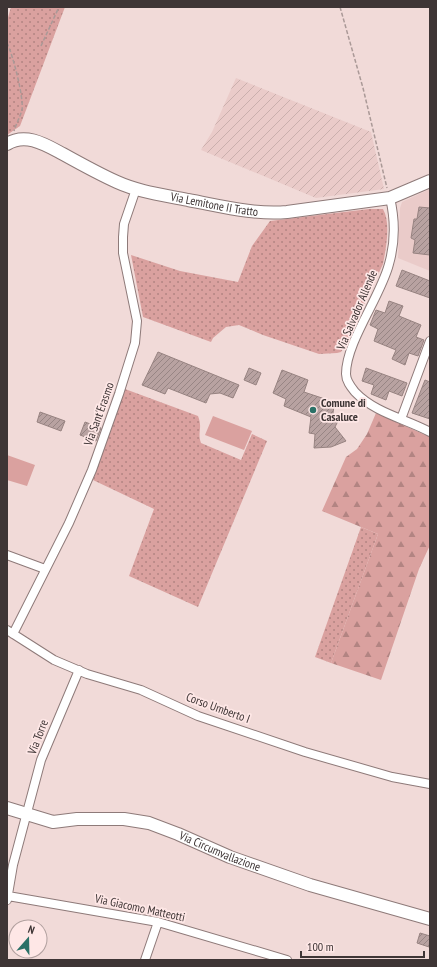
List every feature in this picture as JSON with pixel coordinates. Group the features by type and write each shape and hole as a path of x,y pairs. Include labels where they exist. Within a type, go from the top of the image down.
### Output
{"street":[{"name":"Via Lemitone II Tratto","path":"10,142 27,139 41,143 118,183 136,189 231,208 271,213 390,198 430,180"},
{"name":"Via Sant'Erasmo","path":"10,632 46,569 92,470 119,394 135,343 137,321 123,253 123,237 128,212 136,189"},
{"name":"Via Salvador Allende","path":"390,198 393,211 393,231 389,264 352,348 346,375 351,386 364,400 430,432"},
{"path":"401,419 430,341"},
{"path":"7,555 46,569"},
{"name":"Corso Umberto I","path":"10,632 54,660 79,670 141,690 198,716 305,752 392,777 430,784"},
{"name":"Via Torre","path":"7,898 13,864 42,760 79,670"},
{"name":"Via Circumvallazione","path":"7,808 53,822 77,819 124,819 149,823 230,857 310,885 430,919"},
{"name":"Via Giacomo Matteotti","path":"7,898 158,922 287,960"},
{"path":"145,960 158,922"}],"path":[{"path":"41,46 59,7"},
{"path":"340,7 363,88 390,198"},
{"path":"7,43 16,71 22,110 10,142"}],"shaded area":[{"path":"236,78 371,132 384,189 316,198 201,150 212,132"},
{"path":"430,189 430,271 398,258 400,208 402,202"}],"green space":[{"path":"11,7 65,7 20,126 7,135 7,21"},
{"path":"369,209 383,209 387,221 387,236 383,264 341,352 319,354 263,335 239,325 226,327 213,338 211,342 143,317 131,255 180,271 238,282 252,246 270,221"},
{"path":"125,389 198,416 201,443 241,460 252,434 267,441 198,607 129,576 154,509 93,480"},
{"path":"376,413 430,437 430,545 419,569 381,680 331,663 378,534 322,511 346,457 357,449 367,434"},
{"path":"213,416 252,431 244,450 205,435"},
{"path":"7,455 35,465 27,486 7,480"},
{"path":"361,527 378,534 331,663 315,657"}],"building":[{"path":"419,207 430,208 430,255 413,253 415,240 411,238 414,219 417,219"},
{"path":"402,270 430,281 430,298 396,286"},
{"path":"389,301 403,306 399,316 421,325 416,337 424,340 418,356 409,353 405,365 392,359 396,350 374,341 378,329 370,325 376,310 385,313"},
{"path":"158,352 239,385 233,398 220,393 210,394 206,403 168,388 165,394 142,385"},
{"path":"249,368 261,373 256,385 244,380"},
{"path":"366,368 407,383 402,396 389,391 386,400 371,394 374,385 362,381"},
{"name":"Comune di Casaluce","path":"282,370 308,380 304,392 331,401 334,406 333,413 338,421 335,427 346,441 331,447 314,448 315,434 309,433 311,417 284,406 286,399 273,393"},
{"path":"425,380 430,382 430,419 412,413"},
{"path":"40,412 65,421 61,431 37,422"},
{"path":"85,422 101,428 96,441 80,435"},
{"path":"420,933 430,936 429,947 417,943"}],"place":[{"name":"Comune di Casaluce","path":"313,410"}]}
